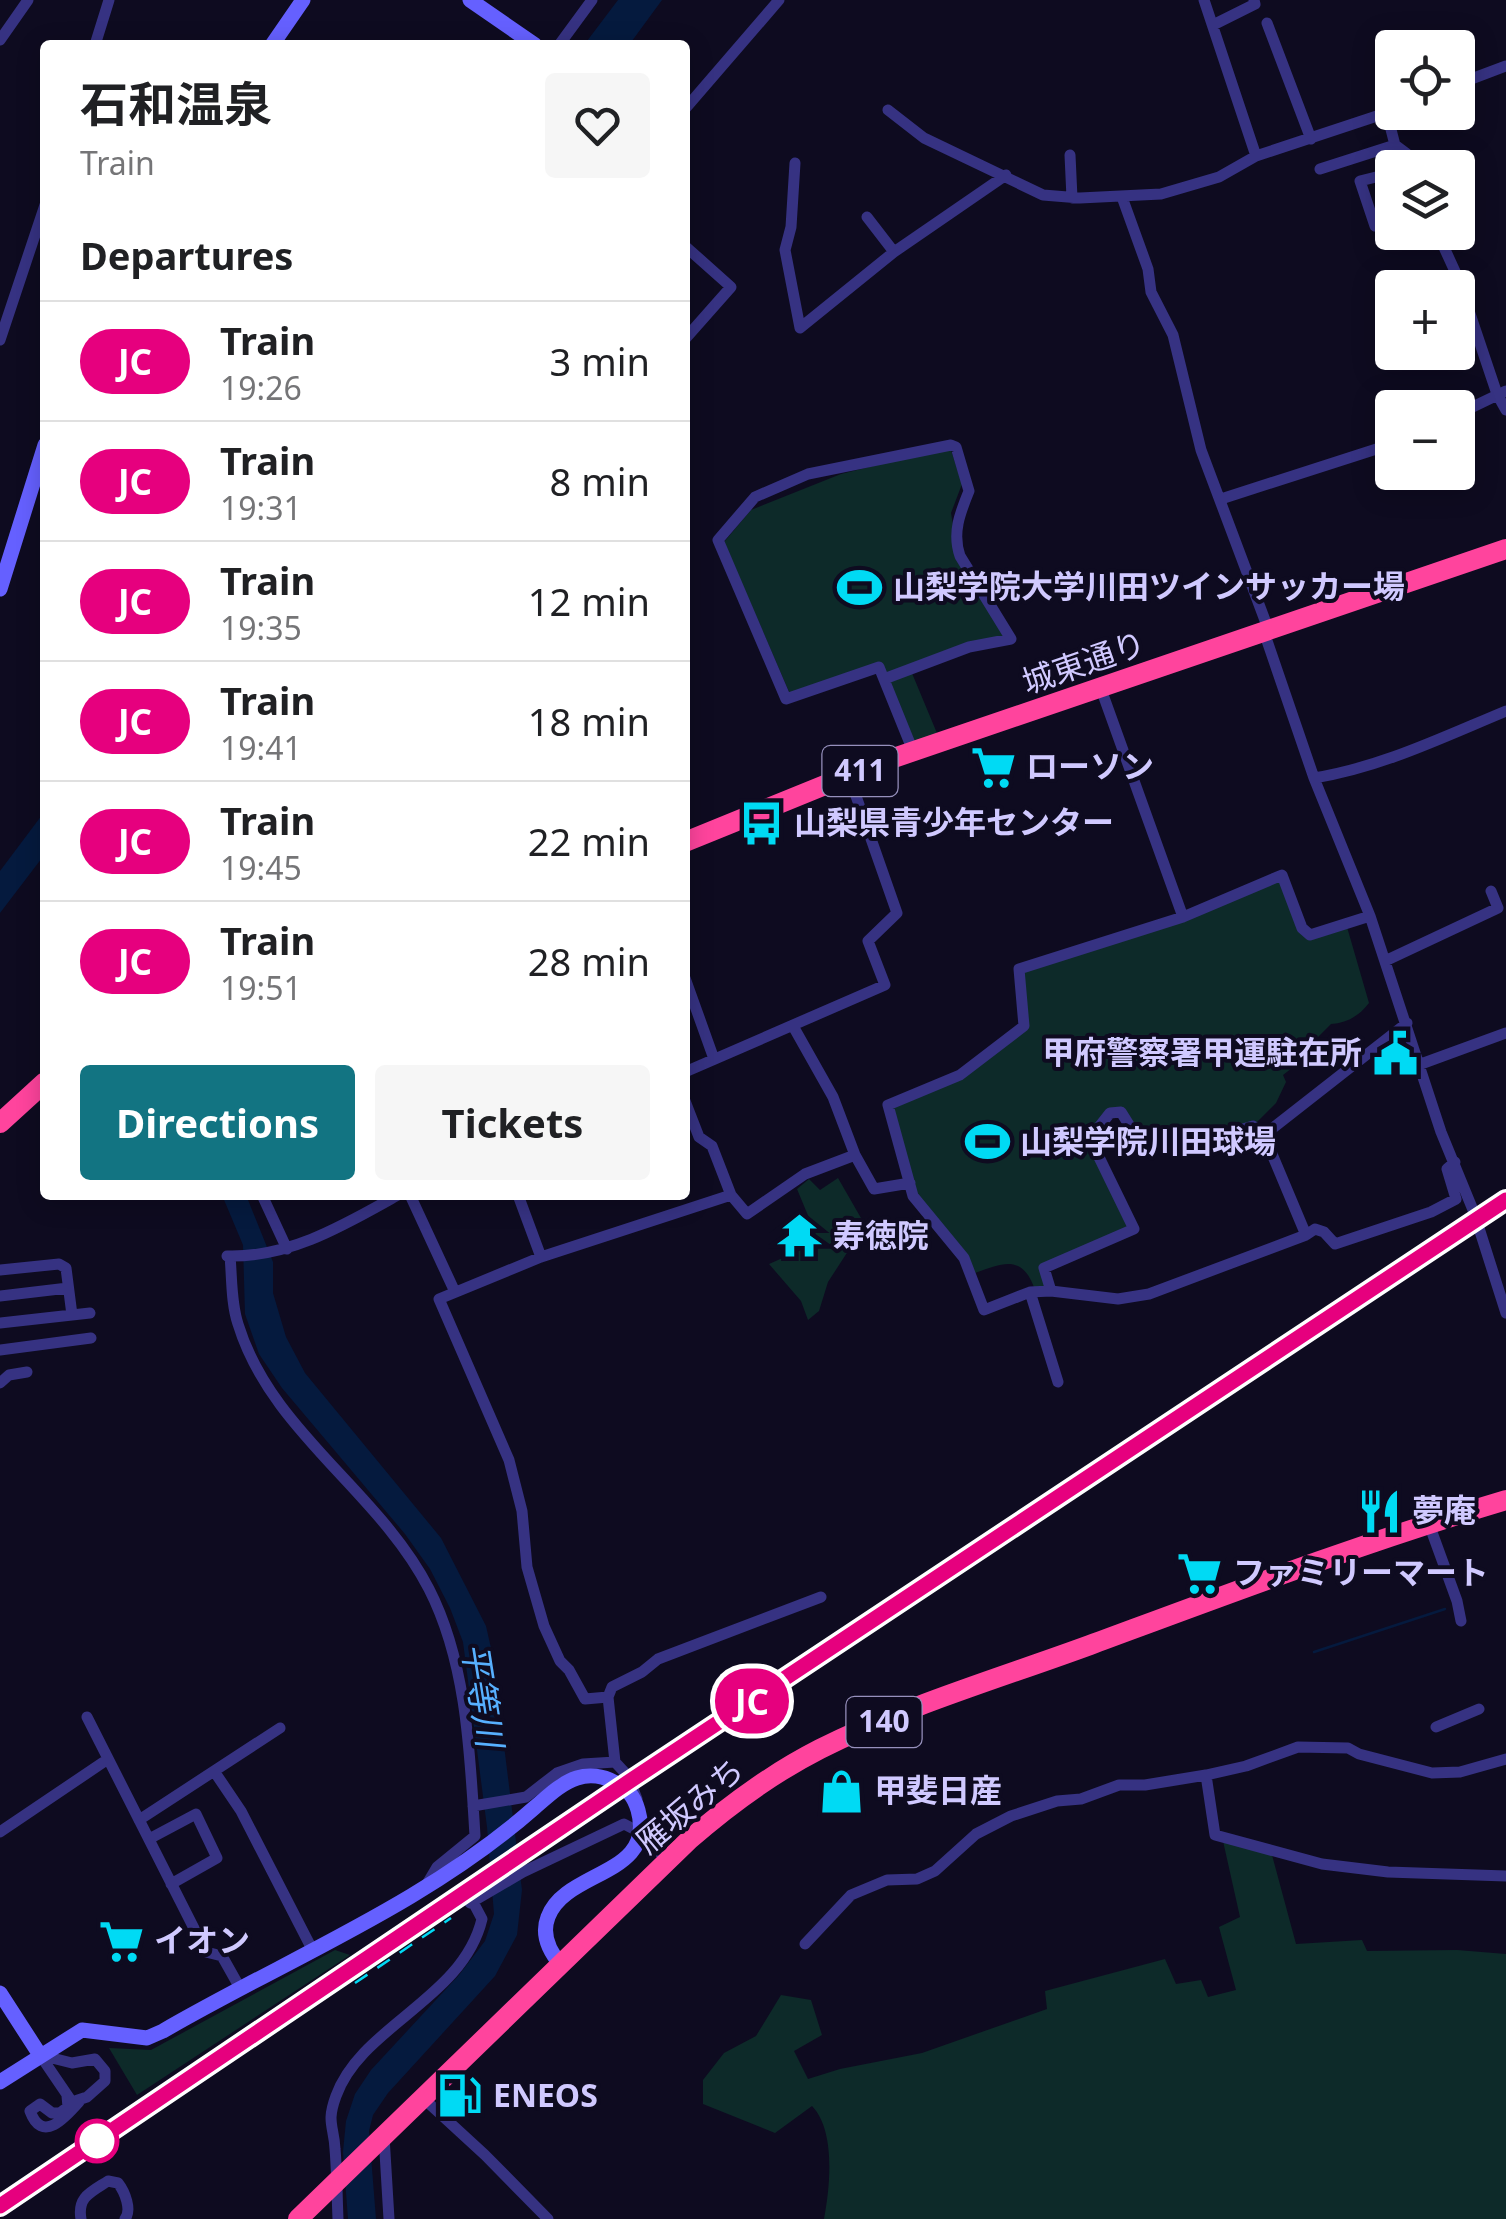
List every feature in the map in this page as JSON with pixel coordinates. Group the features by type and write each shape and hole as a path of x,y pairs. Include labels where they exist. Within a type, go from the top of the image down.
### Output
{"highway":[{"name":"城東通り","path":"690,840 913,752 1506,551"},
{"path":"1,1120 40,1086"},
{"name":"雁坂みち","path":"298,2219 667,1861 753,1790 848,1736 1283,1574 1506,1500"}],"street":[{"path":"0,40 28,0"},
{"path":"97,40 109,0"},
{"path":"275,40 302,0"},
{"path":"470,0 528,40"},
{"path":"563,40 592,0"},
{"path":"690,103 779,0"},
{"path":"1204,0 1256,156"},
{"path":"1213,25 1255,4 1254,0"},
{"path":"1268,23 1311,138"},
{"path":"1475,78 1506,66"},
{"path":"888,110 924,138 1043,196 1072,198 1162,194 1219,176 1256,156 1375,117"},
{"path":"1393,130 1396,144 1403,150"},
{"path":"1320,169 1396,144"},
{"path":"1070,155 1072,198"},
{"path":"795,163 792,227 786,250 800,328 894,252 1006,175"},
{"path":"1375,177 1360,180 1375,226"},
{"path":"1122,197 1148,269 1151,292 1173,335 1201,450 1266,624 1264,632 1314,778 1370,916 1441,1132 1473,1210"},
{"path":"867,217 894,252"},
{"path":"0,340 40,220"},
{"path":"1445,250 1506,410"},
{"path":"690,251 730,287 690,333"},
{"path":"1475,405 1501,392"},
{"path":"884,679 970,647 1011,639 955,542 960,512 969,491 956,447 951,445 808,474 756,497 718,540 786,700 879,667 913,752"},
{"path":"1220,499 1375,449"},
{"path":"0,589 40,461"},
{"path":"1101,690 1182,916"},
{"path":"1314,778 1350,772 1423,748 1506,711"},
{"path":"690,1070 885,986 868,941 898,912 848,776"},
{"path":"1370,916 1310,936 1302,928 1282,875 1182,916 1019,968 1024,1026 960,1075 888,1105 913,1196 964,1258 984,1310 1030,1292 1118,1298 1149,1294 1315,1229 1324,1232 1334,1244 1431,1212 1456,1199 1447,1169 1455,1162"},
{"path":"1385,961 1498,908 1491,891"},
{"path":"690,992 714,1059"},
{"path":"1264,1135 1407,1023"},
{"path":"793,1026 833,1098 855,1156 874,1189 910,1183"},
{"path":"1421,1064 1506,1033"},
{"path":"1051,1291 1044,1268 1134,1230 1088,1141 1110,1113 1121,1112 1141,1144 1150,1147 1175,1132 1220,1136 1253,1126 1264,1135 1306,1235"},
{"path":"690,1114 699,1137 712,1146 731,1194 747,1214 805,1174 855,1156"},
{"path":"608,1697 585,1700 544,1626 527,1567 522,1511 509,1460 439,1299 541,1257 731,1194"},
{"path":"264,1200 287,1249"},
{"path":"389,1200 345,1225 287,1249 230,1256 236,1320 256,1371 286,1414 400,1543 440,1612 452,1646 476,1806 475,1836 437,1867 424,1889"},
{"path":"412,1200 455,1292"},
{"path":"520,1200 541,1257"},
{"path":"1478,1225 1506,1313"},
{"path":"1492,1265 1506,1259"},
{"path":"0,1270 59,1264 66,1268 72,1315"},
{"path":"0,1296 68,1288"},
{"path":"1030,1292 1058,1382"},
{"path":"0,1322 90,1313"},
{"path":"28,1372 4,1379 2,1349 92,1338"},
{"path":"1429,1524 1457,1601 1460,1621"},
{"path":"645,1835 644,1820 630,1781 615,1762 608,1697 612,1687 658,1659 821,1597"},
{"path":"1436,1727 1479,1709"},
{"path":"88,1717 206,1952 222,1956 240,1988"},
{"path":"139,1820 280,1728"},
{"path":"806,1944 851,1895 887,1880 910,1881 935,1871 976,1834 1011,1816 1057,1801 1082,1800 1118,1785 1206,1776 1288,1750 1320,1745 1348,1748 1358,1754 1432,1772 1460,1772 1506,1759"},
{"path":"0,1832 108,1759"},
{"path":"476,1806 526,1797 558,1773 583,1764 615,1762"},
{"path":"214,1771 240,1812 312,1949"},
{"path":"1206,1776 1215,1835 1322,1864 1388,1872 1506,1876"},
{"path":"0,2082 82,2030 127,2037 153,2036 424,1889 574,1779 608,1779 632,1795 641,1822 637,1843 623,1861 555,1904 546,1920 546,1943 561,1965"},
{"path":"149,1839 196,1814 217,1858 172,1884"},
{"path":"338,2219 339,2179 329,2129 336,2096 361,2057 439,1988 468,1953 482,1919 473,1901 523,1872 624,1824 645,1835 667,1861"},
{"path":"0,1993 72,2102 79,2102"},
{"path":"40,2055 68,2063 87,2059 100,2063 106,2073 103,2084 53,2126 35,2122 30,2113 33,2106 40,2104 50,2112 60,2113 69,2104 67,2095"},
{"path":"423,2098 548,2219"},
{"path":"382,2138 389,2219"},
{"path":"81,2219 79,2208 84,2196 108,2181 122,2188 128,2208 124,2219"}],"green space":[{"name":"山梨学院大学川田ツインサッカー場","path":"950,447 962,484 951,513 952,543 1004,636 909,666 939,738 914,746 880,663 790,694 724,542 751,510 841,474"},
{"path":"1282,875 1301,933 1347,927 1369,1003 1352,1018 1331,1024 1313,1042 1305,1058 1283,1075 1286,1082 1276,1103 1253,1126 1220,1136 1175,1132 1149,1147 1121,1112 1110,1113 1088,1141 1134,1229 1045,1268 1051,1291 1035,1290 1024,1270 1010,1264 972,1274 913,1196 888,1105 936,1086 1023,1026 1019,969 1183,917"},
{"path":"838,1178 865,1225 828,1282 819,1311 808,1320 801,1301 769,1264 819,1242 797,1189 809,1179 820,1190"},
{"path":"1223,1841 1272,1855 1296,1944 1362,1940 1367,1951 1506,1954 1506,2219 824,2219 828,2144 820,2117 812,2106 775,2133 703,2104 703,2080 724,2053 756,2036 781,1995 811,2000 822,2035 794,2051 808,2079 922,2053 1047,2009 1045,1991 1165,1959 1176,1984 1201,1980 1208,1997 1236,1990 1219,1927 1240,1917"},
{"path":"335,1950 350,1955 137,2095 109,2048 151,2050"}],"water":[{"path":"618,0 662,0 633,40 588,40"},
{"path":"40,818 40,861 0,913 0,871"},
{"name":"平等川","path":"224,1200 248,1200 273,1262 273,1293 286,1337 305,1373 441,1538 486,1626 493,1657 522,1890 517,1935 495,1976 388,2093 373,2115 369,2131 376,2219 348,2219 343,2152 346,2121 355,2094 371,2070 459,1975 485,1941 494,1914 463,1642 430,1569 282,1388 259,1354 245,1314 243,1245"}],"waterway":[{"path":"1314,1652 1445,1609"}],"railway":[{"path":"0,2201 628,1776 1506,1193"},
{"path":"355,1983 451,1918"}],"train":[{"name":"JC","path":"0,2206 630,1781 1506,1200"}],"place":[{"name":"山梨学院大学川田ツインサッカー場","path":"860,587"},
{"name":"ローソン","path":"993,767"},
{"name":"山梨県青少年センター","path":"761,823"},
{"name":"甲府警察署甲運駐在所","path":"1395,1053"},
{"name":"山梨学院川田球場","path":"987,1142"},
{"name":"寿徳院","path":"800,1236"},
{"name":"夢庵","path":"1379,1511"},
{"name":"ファミリーマート","path":"1200,1573"},
{"name":"甲斐日産","path":"841,1791"},
{"name":"イオン","path":"121,1941"},
{"name":"ENEOS","path":"460,2096"}]}
